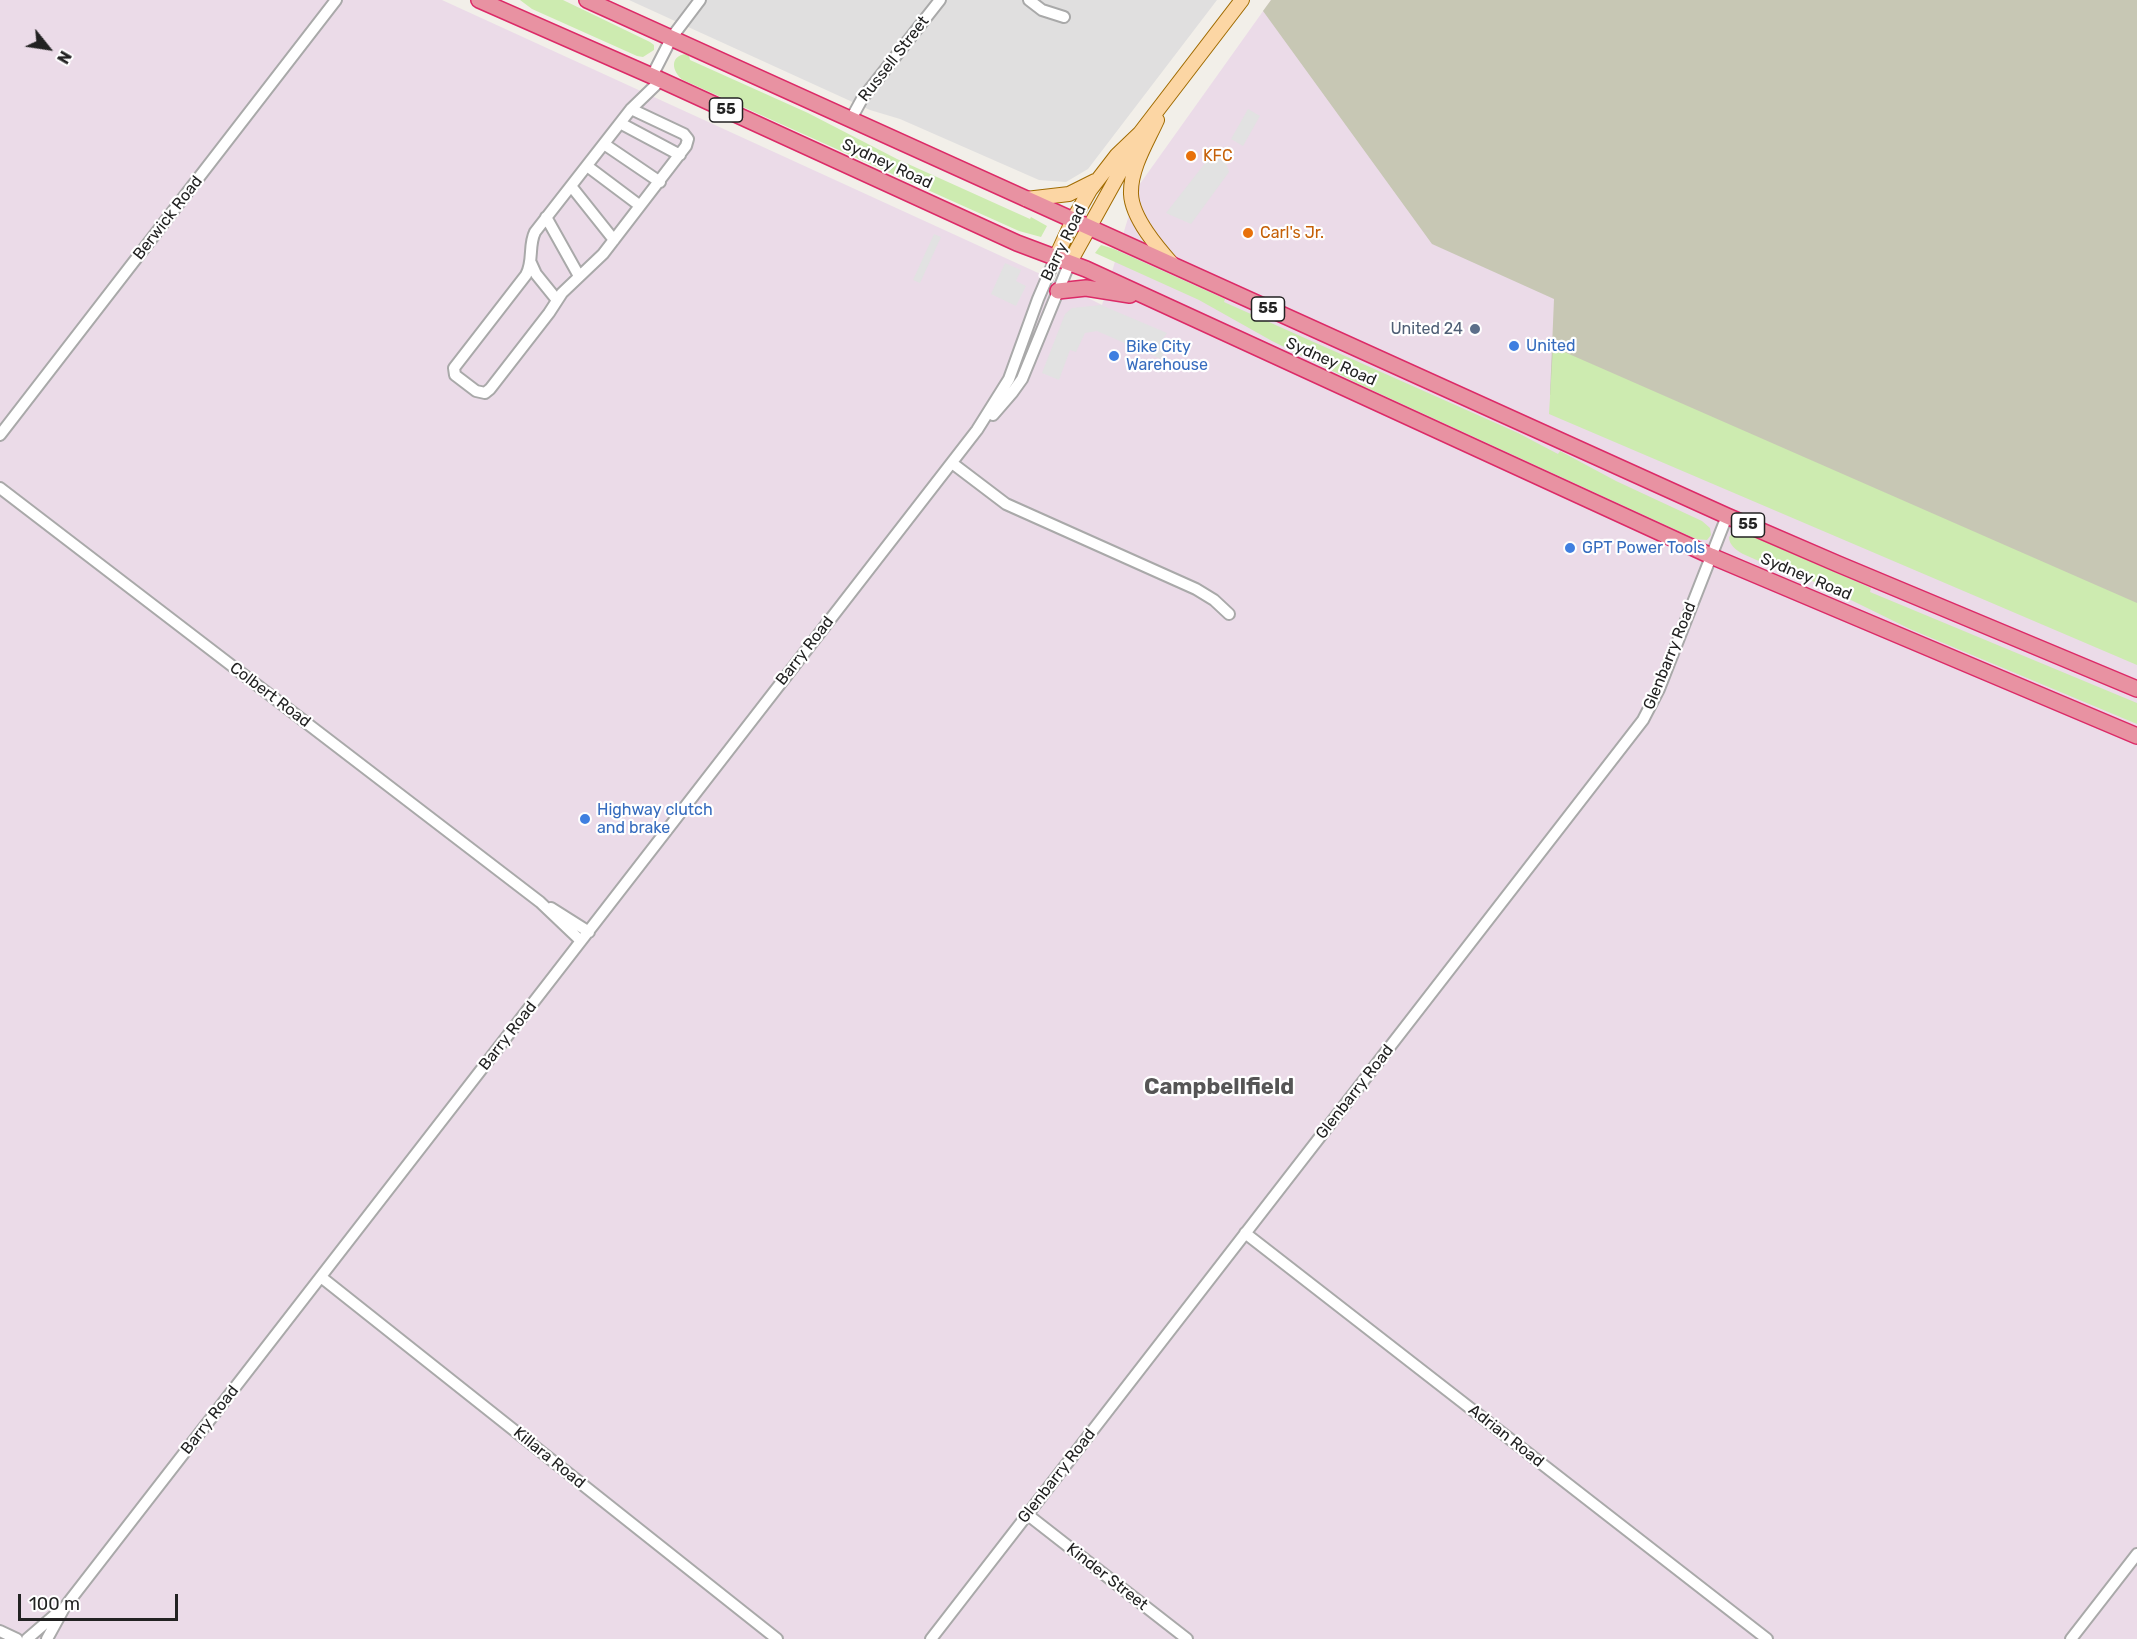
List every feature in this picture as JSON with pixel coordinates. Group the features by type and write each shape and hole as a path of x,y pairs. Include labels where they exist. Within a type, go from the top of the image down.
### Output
{"highway":[{"name":"Sydney Road","path":"479,0 502,4 656,78 1017,243 1151,298 1711,556 2137,736"},
{"name":"Sydney Road","path":"587,0 1727,516 2137,689"},
{"path":"1058,291 1086,288 1151,298"}],"main road":[{"name":"Barry Road","path":"1063,260 1073,220 1099,178 1117,155 1140,133 1242,0"},
{"path":"1165,101 1135,171 1131,194 1139,219 1156,246 1173,265"},
{"name":"Barry Road","path":"1063,260 1089,227 1140,133"},
{"path":"1026,200 1069,194 1099,178"}],"street":[{"name":"Berwick Road","path":"0,435 336,0"},
{"path":"557,300 536,274 531,263 531,241 535,232 656,78 672,37 700,0"},
{"name":"Russell Street","path":"851,119 862,99 940,0"},
{"path":"1029,0 1042,10 1064,17"},
{"path":"531,263 521,282 454,368 455,375 479,392 485,393 489,390 557,300 579,276 597,261 639,205 660,182 688,142 687,136 632,109"},
{"path":"620,123 680,155"},
{"path":"604,144 660,182"},
{"path":"587,166 639,205"},
{"path":"571,186 614,240"},
{"path":"546,217 579,276"},
{"name":"Barry Road","path":"977,430 998,410 1022,379 1058,291 1063,260"},
{"name":"Barry Road","path":"47,1639 64,1608 977,430 1009,379 1038,299 1063,260"},
{"path":"951,463 1006,504 1196,589 1214,600 1229,614"},
{"name":"Colbert Road","path":"0,488 540,902 589,932"},
{"name":"Glenbarry Road","path":"931,1639 1643,720 1659,689 1727,516"},
{"name":"Colbert Road","path":"540,902 581,941"},
{"name":"Adrian Road","path":"1245,1233 1767,1639"},
{"name":"Killara Road","path":"321,1277 777,1639"},
{"name":"Kinder Street","path":"1028,1515 1187,1639"},
{"path":"2071,1639 2137,1554"},
{"name":"Barry Road","path":"27,1639 64,1608"},
{"path":"0,1631 17,1639"}],"shaded area":[{"path":"0,0 442,0 1047,277 1102,305 1137,188 1271,0 2137,0 2137,1639 0,1639"},
{"path":"629,0 1217,0 1088,169 1066,182 1039,180 900,119 870,110"},
{"path":"1271,0 2137,0 2137,651 1550,395 1554,299 1432,244 1263,11"},
{"path":"1248,109 1260,116 1243,146 1231,139"},
{"path":"1213,153 1226,163 1229,172 1191,224 1166,213"},
{"path":"934,234 941,237 920,283 913,280"},
{"path":"1005,263 1021,270 1016,281 1026,286 1016,306 991,294"},
{"path":"1101,305 1167,333 1163,339 1164,352 1161,359 1097,331 1085,333 1076,352 1070,350 1059,380 1042,373 1065,314 1072,308"}],"green space":[{"path":"520,0 563,0 650,42 654,45 654,50 643,57 637,56 532,9"},
{"path":"686,54 690,60 808,113 897,159 1047,226 1041,237 1019,231 683,80 676,73 674,65 677,58"},
{"path":"1101,245 1225,299 1224,302 1518,433 1558,454 1560,451 1616,481 1702,521 1710,528 1711,535 1707,540 1696,539 1361,385 1272,341 1199,300 1095,253"},
{"path":"1553,347 2137,603 2137,665 1549,414"},
{"path":"1734,532 1745,533 1871,588 1870,592 2137,703 2137,724 1910,629 1806,578 1804,581 1743,554 1730,542 1729,537"}],"place":[{"name":"KFC","path":"1191,156"},
{"name":"Carl's Jr.","path":"1248,233"},
{"name":"United 24","path":"1475,329"},
{"name":"United","path":"1514,346"},
{"name":"Bike City Warehouse","path":"1114,356"},
{"name":"GPT Power Tools","path":"1570,548"},
{"name":"Highway clutch and brake","path":"585,819"}],"district":[{"name":"Campbellfield","path":"1219,1088"}]}
